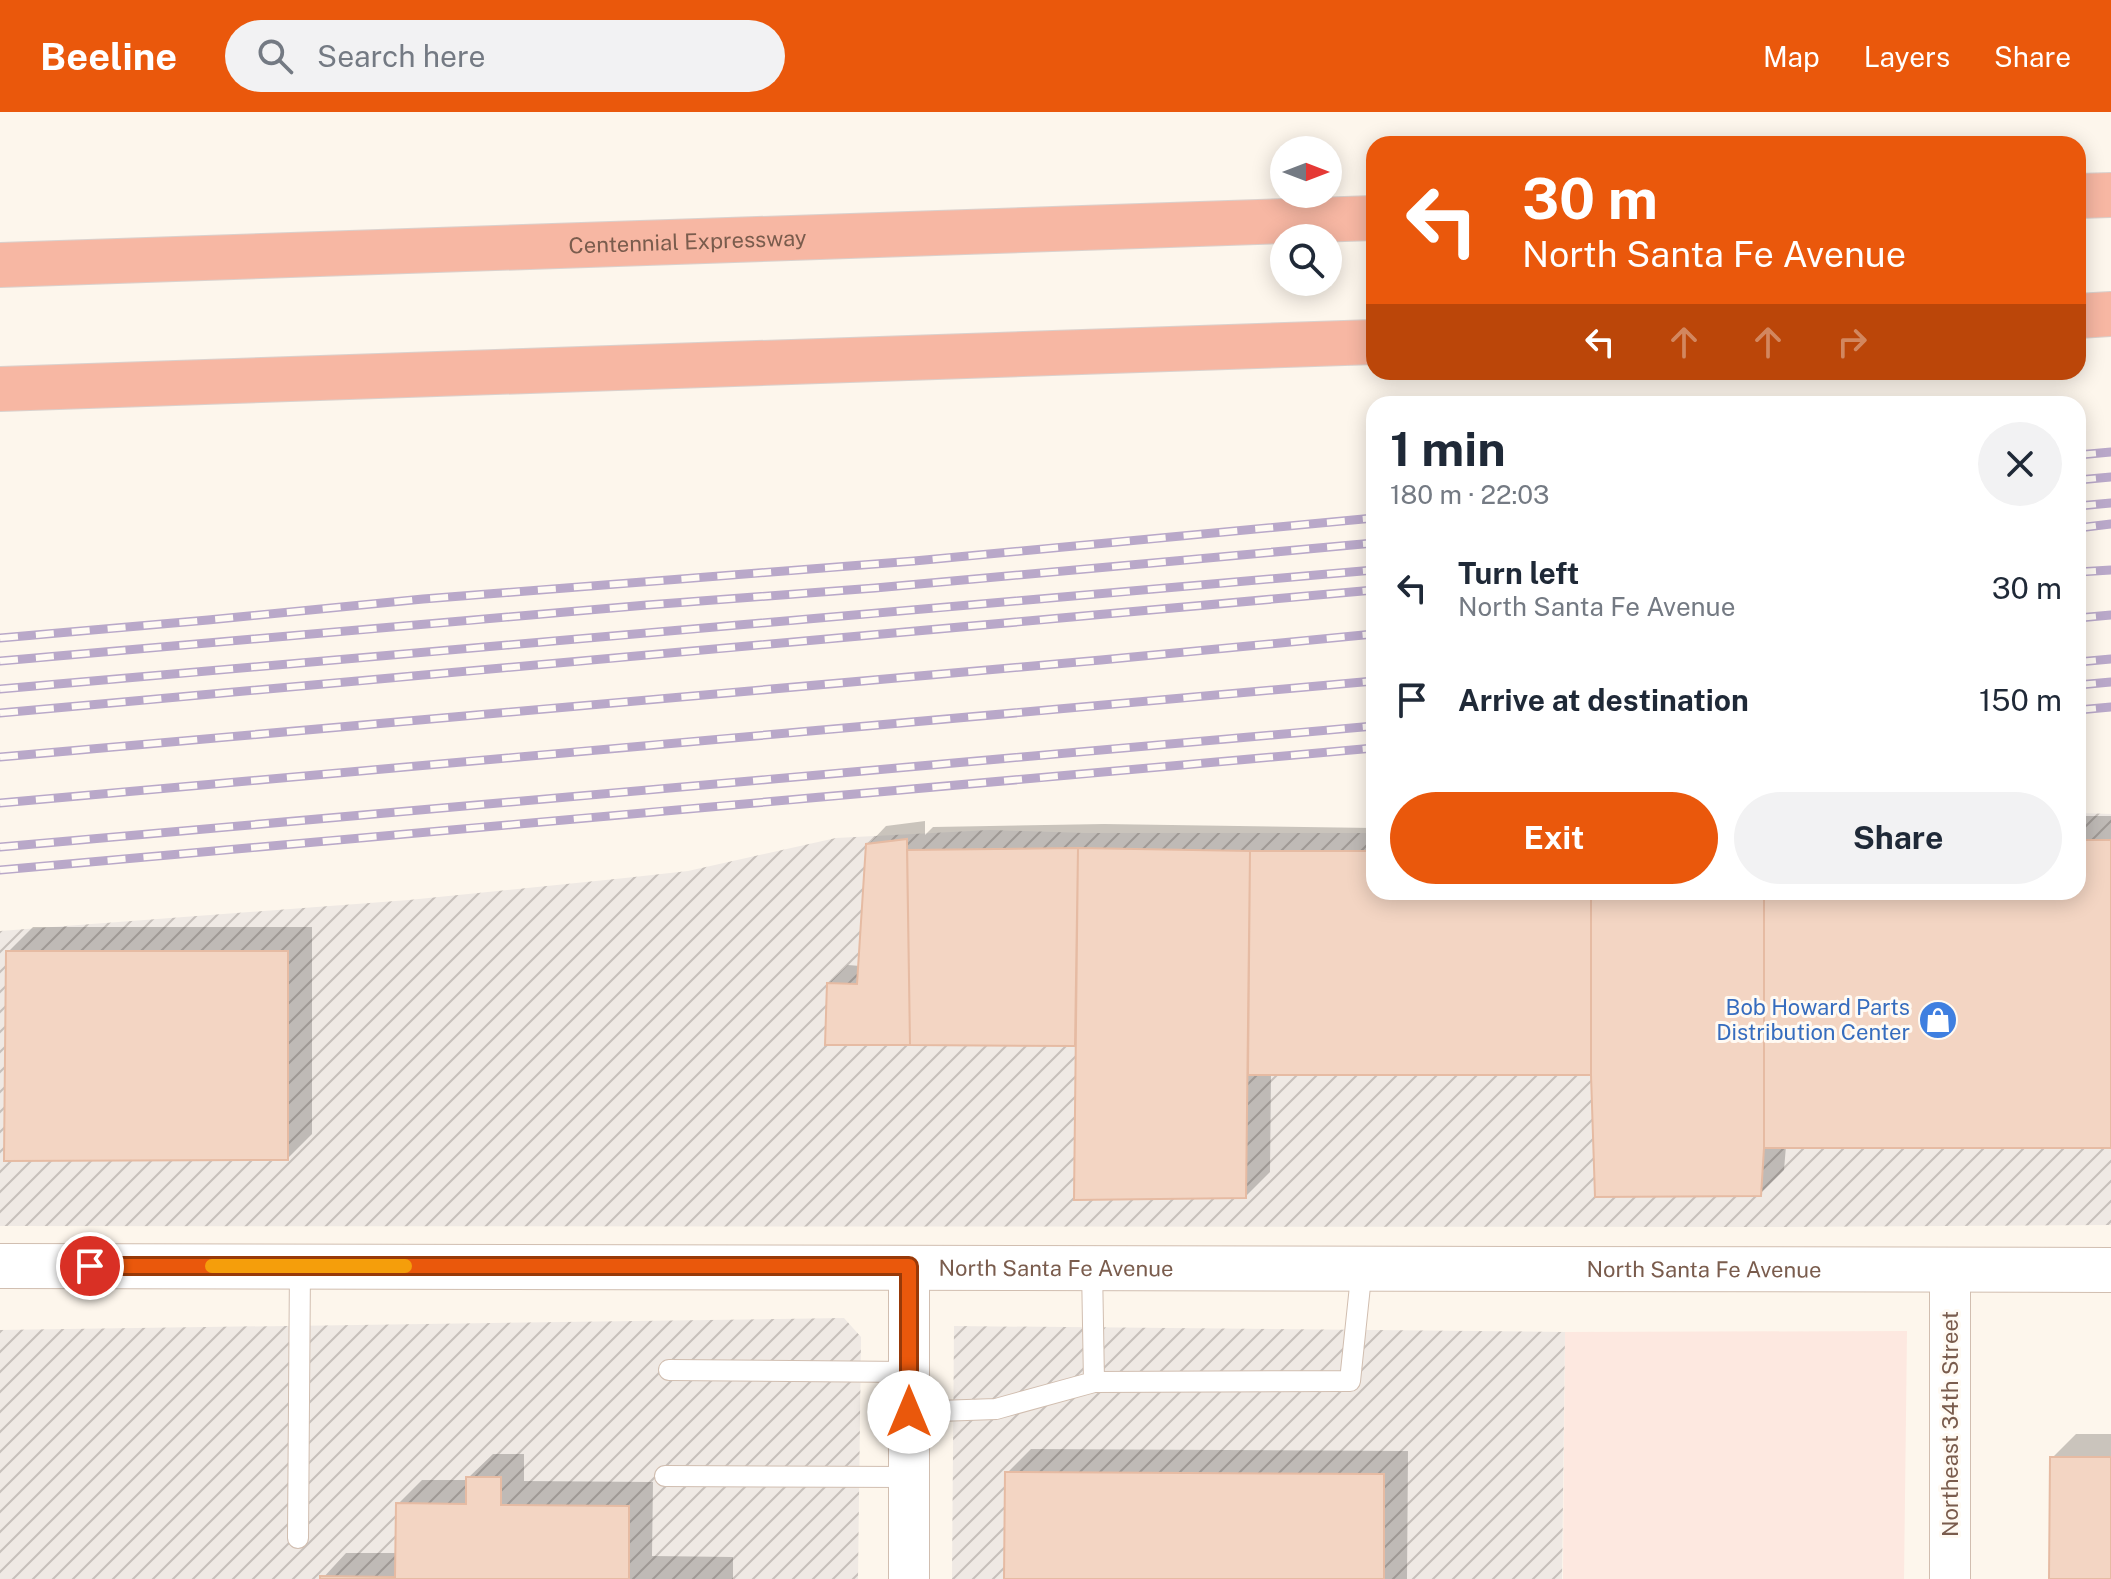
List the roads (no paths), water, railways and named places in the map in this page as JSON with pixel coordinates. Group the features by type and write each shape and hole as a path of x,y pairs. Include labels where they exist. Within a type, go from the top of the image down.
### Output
{"highway":[{"path":"2086,196 2111,195"},
{"name":"Centennial Expressway","path":"0,265 1366,218"},
{"path":"2086,316 2111,314"},
{"path":"0,389 1366,342"}],"street":[{"name":"North Santa Fe Avenue","path":"0,1266 2111,1270"},
{"path":"909,1266 909,1579"},
{"name":"Northeast 34th Street","path":"1950,1269 1950,1579"}],"lane":[{"path":"298,1538 300,1266"},
{"path":"1092,1267 1094,1382"},
{"path":"909,1412 996,1409 1094,1382 1350,1381 1362,1267"},
{"path":"669,1370 909,1372"},
{"path":"665,1476 909,1477"}],"railway":[{"path":"2086,454 2111,452"},
{"path":"2086,479 2111,477"},
{"path":"2086,505 2111,503"},
{"path":"0,638 423,599 914,561 1366,519"},
{"path":"2086,527 2111,524"},
{"path":"0,661 1366,544"},
{"path":"2086,572 2111,570"},
{"path":"0,689 1366,571"},
{"path":"0,713 1366,591"},
{"path":"2086,617 2111,615"},
{"path":"0,757 1366,635"},
{"path":"2086,661 2111,659"},
{"path":"0,803 1366,682"},
{"path":"2086,684 2111,682"},
{"path":"2086,709 2111,707"},
{"path":"0,847 1366,727"},
{"path":"0,870 1366,749"}],"place":[{"name":"Bob Howard Parts Distribution Center","path":"1938,1020"}]}
